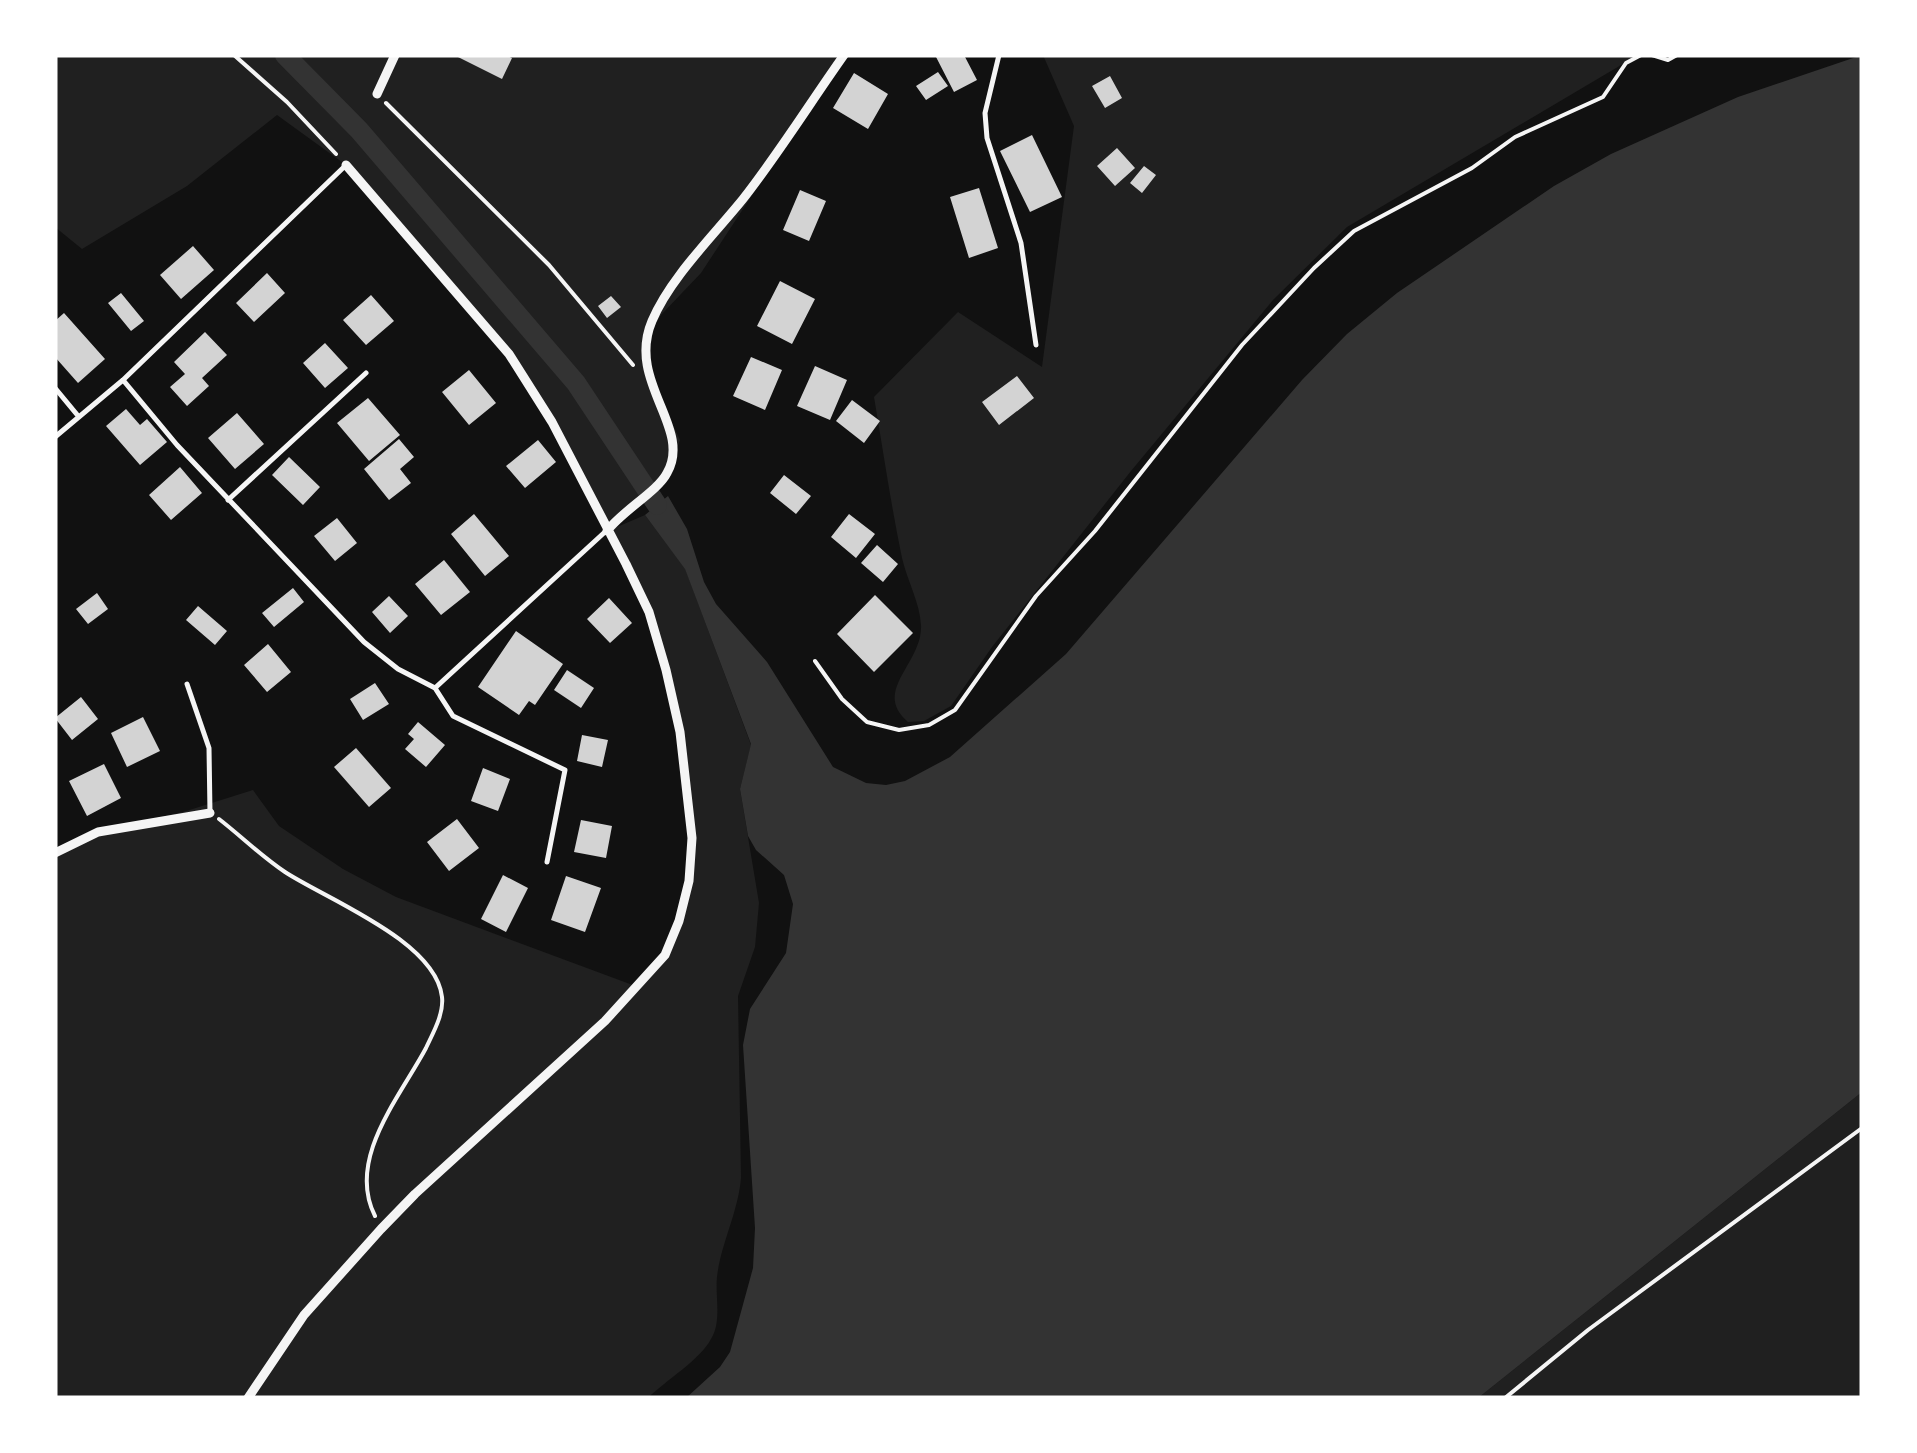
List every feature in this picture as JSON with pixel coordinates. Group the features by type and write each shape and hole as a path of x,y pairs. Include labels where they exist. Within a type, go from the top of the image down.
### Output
{"street":[{"path":"377,94 395,55"},
{"path":"607,531 667,475 675,440 650,384 644,352 652,322 668,292 746,194 844,55"},
{"path":"248,1398 304,1314 415,1194 638,988 665,954 689,880 692,838 680,732 649,612 552,422 509,354 346,165"},
{"path":"55,853 98,832 210,813"}],"lane":[{"path":"999,55 986,113 987,138 1022,244 1036,345"},
{"path":"55,437 124,380 346,165"},
{"path":"228,500 366,373"},
{"path":"124,380 177,446 364,642 398,669 435,688 452,716 565,770 546,862"},
{"path":"55,388 79,417"},
{"path":"435,688 607,531"},
{"path":"187,684 208,748 210,813"}],"path":[{"path":"234,55 287,102 346,165"},
{"path":"814,661 842,699 867,722 900,730 929,725 955,710 1036,596 1095,532 1242,346 1303,278 1354,231 1472,168 1515,137 1603,97 1626,63 1640,55"},
{"path":"1652,55 1668,60 1677,55"},
{"path":"377,94 549,265 650,384"},
{"path":"210,813 285,872 357,909 432,970 442,998 436,1027 377,1135 367,1166 367,1200 382,1229"},
{"path":"1505,1398 1588,1330 1862,1128"}],"shaded area":[{"path":"55,55 844,55 701,273 648,334 655,387 680,440 667,475 610,530 645,515 685,568 751,745 740,789 759,903 755,947 738,996 741,1178 719,1264 716,1325 699,1355 648,1398 55,1398 55,853 98,832 253,790 279,826 343,869 396,897 638,987 665,955 679,921 692,838 680,732 649,612 552,422 509,354 346,165 277,115 187,186 82,249 55,227"},
{"path":"1043,55 1638,55 1347,227 1273,300 1131,471 992,647 951,706 924,721 908,722 898,710 896,688 915,652 921,625 902,558 874,397 958,312 1042,367 1074,126"},
{"path":"1862,55 1862,1092 1478,1398 686,1398 720,1367 730,1352 753,1268 755,1228 743,1045 750,1009 786,953 793,904 784,875 756,850 748,836 740,789 751,744 685,569 645,515 668,496 687,529 704,582 716,604 767,662 833,767 866,783 886,785 905,781 950,757 1066,654 1302,380 1347,334 1397,293 1554,186 1611,154 1738,97"},
{"path":"1862,1092 1862,1398 1478,1398"}],"building":[{"path":"454,55 505,55 512,58 502,79"},
{"path":"935,55 964,55 977,80 954,92"},
{"path":"938,72 948,86 926,100 916,86"},
{"path":"854,73 888,94 868,129 833,108"},
{"path":"1110,76 1122,98 1105,108 1092,86"},
{"path":"1032,135 1062,197 1030,212 1000,151"},
{"path":"1117,148 1135,168 1115,186 1097,166"},
{"path":"1144,166 1156,175 1142,193 1130,183"},
{"path":"979,188 998,248 969,258 950,197"},
{"path":"800,190 826,201 809,241 783,230"},
{"path":"193,246 214,270 181,299 160,275"},
{"path":"267,273 285,293 254,322 236,303"},
{"path":"780,281 815,299 792,344 757,326"},
{"path":"121,293 144,321 131,331 108,303"},
{"path":"371,295 394,321 366,345 343,320"},
{"path":"611,296 621,307 607,318 598,306"},
{"path":"64,313 105,359 78,383 55,357 55,321"},
{"path":"205,332 227,355 202,378 209,386 187,406 170,387 185,374 174,362"},
{"path":"325,343 348,368 325,388 303,363"},
{"path":"751,357 782,370 765,410 733,396"},
{"path":"815,366 847,380 830,420 797,406"},
{"path":"469,370 496,403 469,425 442,392"},
{"path":"1017,376 1034,398 999,425 982,402"},
{"path":"368,398 400,435 369,461 337,423"},
{"path":"852,400 880,421 864,443 836,421"},
{"path":"126,409 140,425 147,419 167,442 140,465 106,426"},
{"path":"237,413 264,444 235,469 208,438"},
{"path":"399,439 414,457 400,469 411,483 389,500 364,469"},
{"path":"538,440 556,462 525,488 506,466"},
{"path":"289,457 320,487 303,505 272,475"},
{"path":"180,467 202,493 171,520 149,495"},
{"path":"784,475 811,496 796,514 770,493"},
{"path":"474,514 509,556 485,576 451,534"},
{"path":"849,514 875,534 856,558 831,537"},
{"path":"337,518 357,543 335,561 314,536"},
{"path":"877,545 898,564 883,582 861,563"},
{"path":"444,560 470,592 441,615 415,584"},
{"path":"293,588 304,602 274,627 262,613"},
{"path":"97,593 108,609 88,624 76,609"},
{"path":"875,595 913,633 874,672 837,634"},
{"path":"389,596 408,616 390,633 372,612"},
{"path":"609,598 632,623 610,643 587,619"},
{"path":"198,606 227,631 215,645 186,620"},
{"path":"516,631 563,664 535,705 529,701 519,715 478,687"},
{"path":"268,644 291,672 267,692 244,665"},
{"path":"567,670 594,688 581,708 554,690"},
{"path":"375,683 389,704 363,720 350,699"},
{"path":"81,697 98,719 72,740 55,718"},
{"path":"143,717 160,751 127,767 111,733"},
{"path":"418,722 445,745 426,767 405,749 414,739 408,734"},
{"path":"582,735 608,740 602,767 577,761"},
{"path":"356,748 391,788 369,807 334,767"},
{"path":"104,764 121,798 87,816 69,781"},
{"path":"483,768 510,779 498,811 471,801"},
{"path":"457,819 479,848 449,871 427,842"},
{"path":"581,820 612,826 606,858 574,852"},
{"path":"503,875 528,888 506,932 481,919"},
{"path":"566,876 601,888 585,932 551,920"}],"waterway":[{"path":"285,55 359,130 576,383 657,505"}]}
